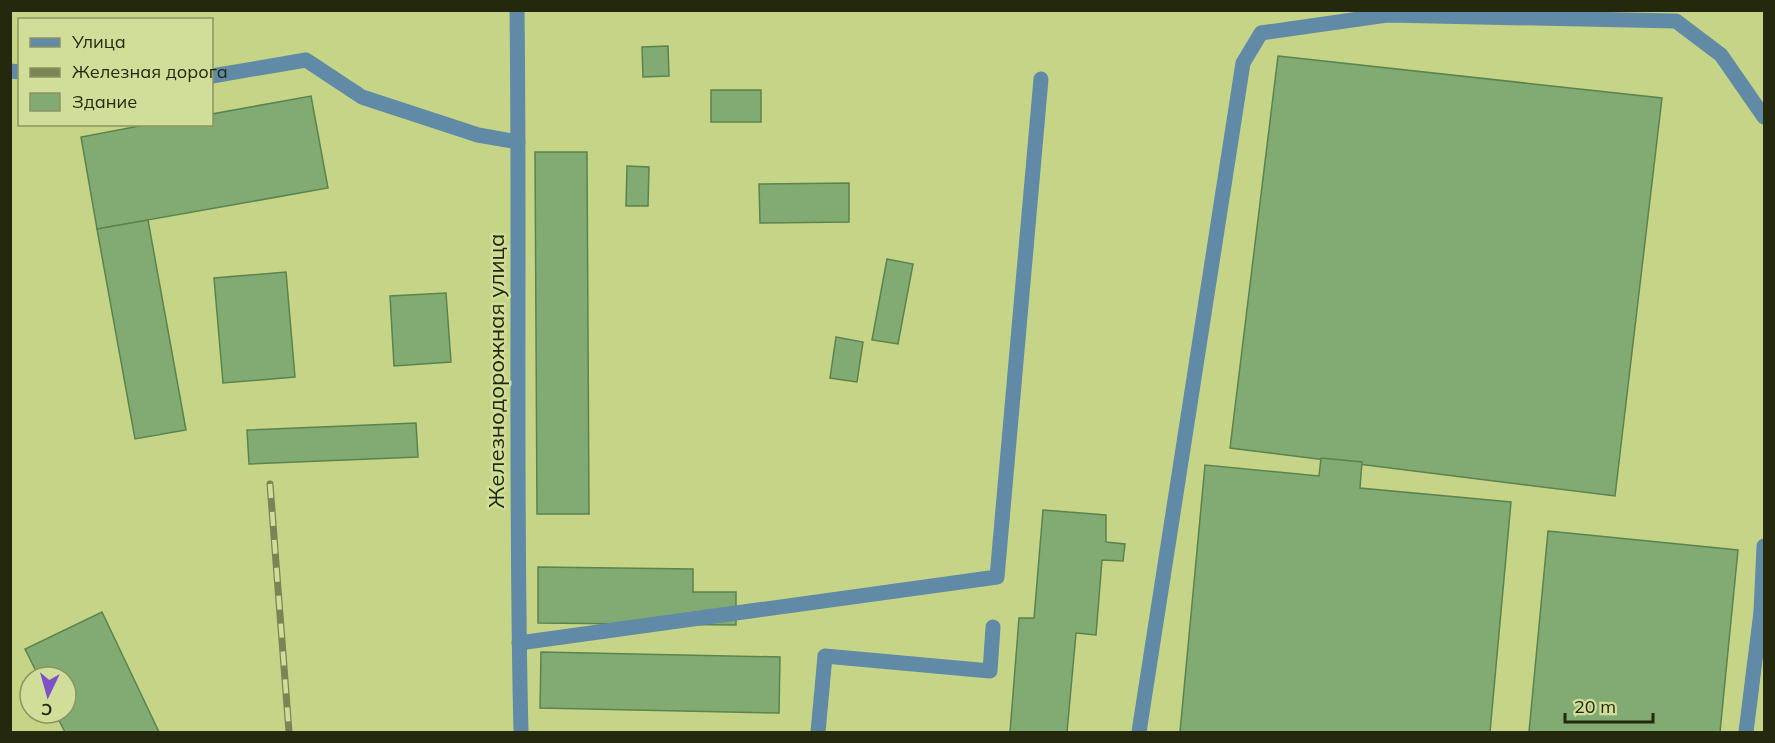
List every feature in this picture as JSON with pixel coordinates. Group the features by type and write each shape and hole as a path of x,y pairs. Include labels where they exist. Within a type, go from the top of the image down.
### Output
{"street":[{"name":"Железнодорожная улица","path":"517,10 521,732"},
{"path":"1139,732 1243,63 1261,33 1386,15 1676,21 1721,55 1764,117"},
{"path":"213,76 306,60 362,97 478,135 518,142"},
{"path":"519,643 997,577 1041,79"},
{"path":"1746,732 1762,613 1764,546"},
{"path":"818,732 825,656 990,671 993,627"}],"shaded area":[{"path":"11,11 1764,11 1764,732 11,732"}],"building":[{"path":"668,46 669,76 643,77 642,47"},
{"path":"1278,56 1662,98 1615,496 1230,448"},
{"path":"711,90 761,90 761,122 711,122"},
{"path":"311,96 328,188 97,229 81,137 139,126 213,126 213,114"},
{"path":"535,152 587,152 589,514 537,514"},
{"path":"627,166 649,167 648,206 626,206"},
{"path":"849,183 849,222 760,223 759,184"},
{"path":"148,220 186,430 135,439 97,229"},
{"path":"887,259 913,264 898,344 872,340"},
{"path":"286,272 295,377 223,383 214,278"},
{"path":"446,293 451,362 394,366 390,296"},
{"path":"836,337 863,342 857,382 830,378"},
{"path":"416,423 418,457 249,464 247,430"},
{"path":"1321,458 1362,462 1360,488 1511,502 1490,732 1180,732 1205,465 1319,476"},
{"path":"1043,510 1106,515 1106,542 1125,544 1123,561 1102,560 1096,635 1076,633 1067,732 1010,732 1019,618 1034,618"},
{"path":"1548,531 1738,550 1720,732 1529,732"},
{"path":"538,567 693,569 693,592 736,592 736,625 538,623"},
{"path":"102,612 159,732 65,732 61,725 78,725 78,665 33,665 25,649"},
{"path":"541,652 780,657 779,713 540,708"}],"railway":[{"path":"270,484 289,732"}]}
